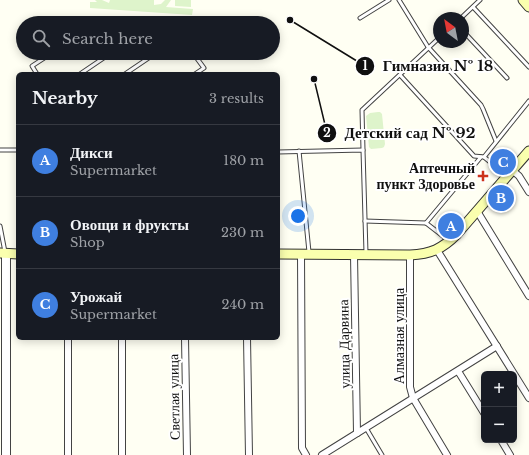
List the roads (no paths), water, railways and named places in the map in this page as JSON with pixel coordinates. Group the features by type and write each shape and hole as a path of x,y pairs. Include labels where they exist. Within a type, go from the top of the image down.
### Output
{"main road":[{"path":"523,0 529,7"},
{"path":"280,254 410,255 437,250 450,241 529,151"},
{"path":"3,254 16,254"}],"street":[{"path":"510,173 519,176 529,192"},
{"path":"477,211 529,296"},
{"path":"437,250 529,398"},
{"path":"3,254 6,455"},
{"path":"305,254 302,448 306,455"},
{"name":"улица Дарвина","path":"354,255 357,433"},
{"name":"Алмазная улица","path":"410,255 410,387 413,398 447,455"},
{"path":"68,340 68,455"},
{"path":"122,340 122,455"},
{"name":"Светлая улица","path":"185,340 186,455"},
{"path":"247,340 249,455"},
{"path":"322,455 498,346"},
{"path":"458,371 481,408"},
{"path":"503,443 510,455"}],"lane":[{"path":"360,18 389,0"},
{"path":"399,0 428,47 481,105 496,140"},
{"path":"468,12 480,0"},
{"path":"473,7 529,67"},
{"path":"469,37 507,78"},
{"path":"366,255 362,110 433,43"},
{"path":"36,72 32,66 41,60"},
{"path":"83,72 101,60"},
{"path":"128,72 146,60"},
{"path":"198,60 204,68 199,72"},
{"path":"400,75 474,156 483,157 510,173"},
{"path":"426,223 529,101"},
{"path":"0,150 16,150"},
{"path":"280,152 363,150"},
{"path":"299,151 305,254"},
{"path":"366,221 426,223 450,241"},
{"path":"0,226 3,254"},
{"path":"366,428 382,455"}],"place":[{"name":"Гимназия № 18","path":"290,20"},
{"name":"Детский сад № 92","path":"314,79"},
{"name":"Урожай","path":"503,162"},
{"name":"Аптечный пункт Здоровье","path":"483,176"},
{"name":"Овощи и фрукты","path":"501,198"},
{"name":"Дикси","path":"451,226"}]}
